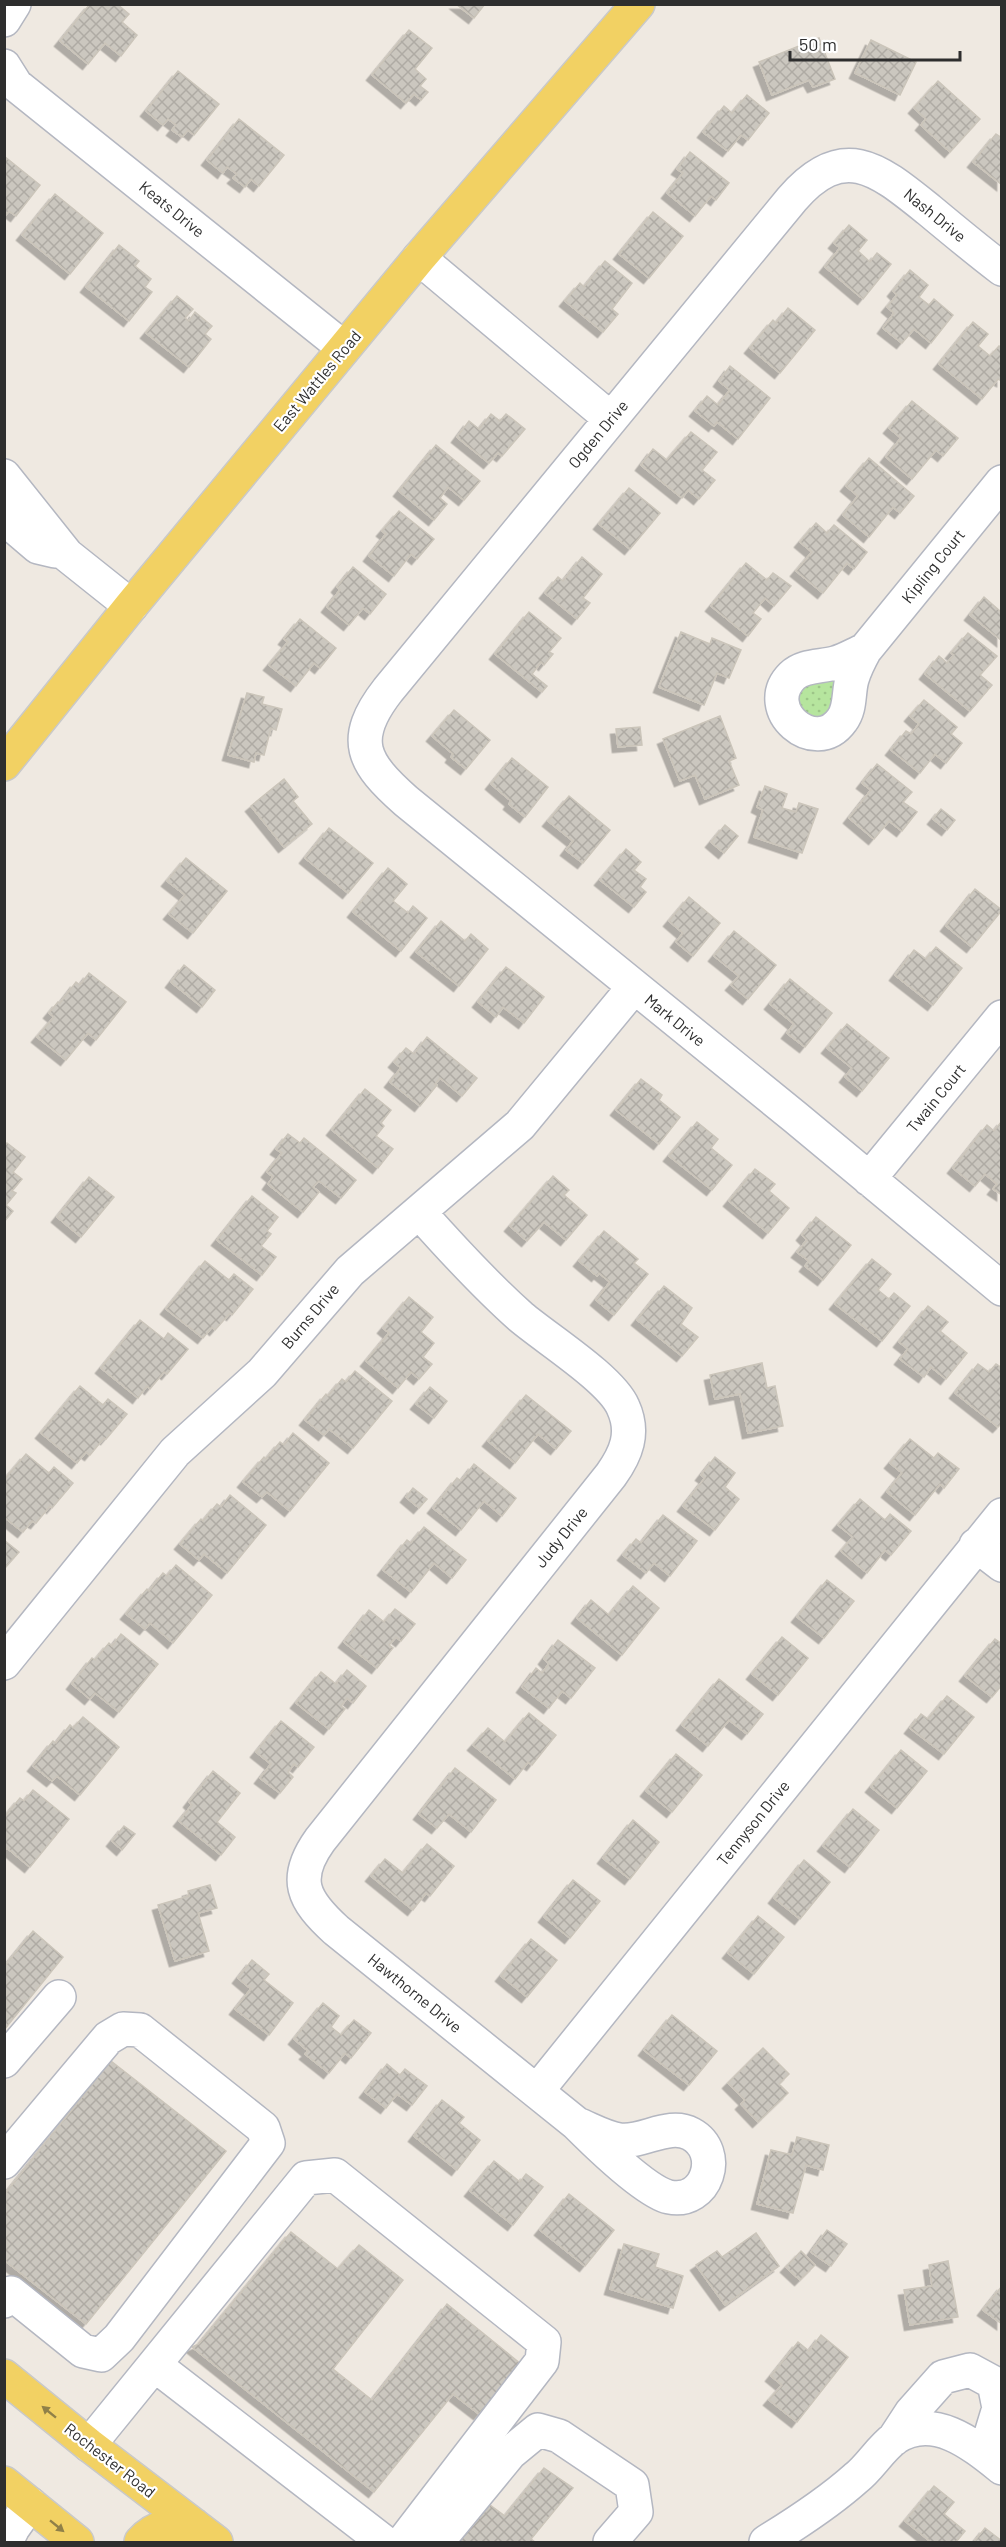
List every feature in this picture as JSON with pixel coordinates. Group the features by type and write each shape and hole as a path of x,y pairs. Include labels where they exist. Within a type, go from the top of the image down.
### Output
{"main road":[{"name":"East Wattles Road","path":"4,764 131,606 419,258 638,4"},
{"name":"Rochester Road","path":"4,2376 205,2534"},
{"path":"4,2483 77,2542"},
{"path":"141,2542 163,2526 175,2524 205,2534"}],"street":[{"path":"4,20 14,4"},
{"name":"Keats Drive","path":"4,66 16,85 344,348"},
{"name":"Ogden Drive","path":"364,741 365,728 379,702 804,185 834,167 864,167"},
{"name":"Nash Drive","path":"864,167 888,178 1002,269"},
{"path":"419,258 611,419"},
{"path":"4,476 67,555 131,606"},
{"name":"Kipling Court","path":"865,650 1002,482"},
{"path":"4,518 38,547 67,555"},
{"name":"Mark Drive","path":"364,741 369,760 390,787 1002,1288"},
{"name":"Burns Drive","path":"4,1663 175,1452 262,1373 350,1271 520,1125 634,987"},
{"name":"Twain Court","path":"869,1179 1002,1017"},
{"name":"Judy Drive","path":"303,1885 303,1871 308,1856 611,1475 623,1458 628,1444 627,1417 616,1395 507,1304 419,1212"},
{"name":"Tennyson Drive","path":"537,2091 1002,1515"},
{"path":"976,1545 1002,1565"},
{"name":"Hawthorne Drive","path":"303,1885 319,1915 336,1930 537,2091"},
{"path":"4,2061 59,1997"},
{"path":"4,2162 108,2038 123,2029 140,2030 264,2128 268,2143 119,2338 100,2355 83,2352 7,2294"},
{"path":"537,2091 577,2124"},
{"path":"89,2445 156,2366 306,2178 335,2175 544,2342 542,2361 403,2542"},
{"path":"156,2366 384,2542"},
{"path":"766,2542 834,2497 858,2477 894,2439 911,2413 943,2377 970,2370 994,2383 999,2408 993,2461"},
{"path":"437,2542 510,2453 538,2430 559,2436 633,2485 636,2511 610,2542"},
{"path":"894,2439 914,2430 937,2430 962,2437 993,2461"},
{"path":"6,2542 30,2504"}],"green space":[{"path":"831,679 837,684 836,702 825,719 803,717 795,694 800,686"}],"building":[{"path":"90,4 117,4 129,14 122,22 137,35 121,56 105,43 88,64 60,41"},
{"path":"456,4 485,4 474,18"},
{"path":"409,30 432,48 415,69 426,79 420,86 428,92 421,100 414,94 406,103 372,75"},
{"path":"819,38 835,79 813,87 809,80 772,95 759,62"},
{"path":"871,40 916,62 900,95 855,73"},
{"path":"178,71 219,104 194,135 188,130 182,137 172,130 176,125 168,119 163,125 146,111"},
{"path":"938,81 980,119 950,152 921,125 926,119 914,108"},
{"path":"747,95 769,113 748,140 741,135 728,151 703,132 724,106 732,113"},
{"path":"239,119 284,155 259,186 251,179 245,187 233,178 237,174 227,167 223,173 207,160"},
{"path":"996,134 1002,138 1002,185 973,162"},
{"path":"690,152 729,183 716,200 711,196 695,216 667,193 683,173 677,169"},
{"path":"4,156 40,185 16,216 9,211 4,217"},
{"path":"55,194 103,233 70,274 22,235"},
{"path":"653,212 683,236 649,278 619,254"},
{"path":"849,225 867,240 858,251 870,262 877,253 891,264 863,299 825,267 840,248 834,243"},
{"path":"119,245 139,261 135,266 151,279 145,287 152,292 129,321 86,287"},
{"path":"605,261 632,283 612,309 618,314 603,332 565,301 580,283 584,287"},
{"path":"910,270 928,285 919,297 929,305 934,299 953,315 931,343 914,329 902,343 883,328 894,313 887,307 897,295 893,291"},
{"path":"177,296 193,309 185,318 189,321 195,312 212,326 205,334 211,339 189,367 146,333"},
{"path":"788,308 815,330 780,373 750,348 773,320 776,323"},
{"path":"973,322 988,334 978,346 990,356 999,346 1002,348 1002,381 998,379 982,399 939,364"},
{"path":"730,366 770,398 738,439 717,422 714,426 695,411 707,396 718,405 730,390 719,381"},
{"path":"912,401 958,438 943,456 936,450 912,479 886,457 901,438 889,428"},
{"path":"491,414 500,421 506,414 525,429 502,456 498,453 489,463 457,437 469,421 479,429"},
{"path":"691,432 717,452 702,470 715,480 699,499 688,490 682,498 641,465 653,449 667,460"},
{"path":"436,445 480,481 464,500 448,487 440,498 447,504 434,520 399,491"},
{"path":"869,458 914,496 900,513 893,507 869,537 843,515 858,496 846,486"},
{"path":"629,488 660,513 630,549 599,524"},
{"path":"399,511 434,539 417,559 411,554 394,576 369,556 386,534 382,531"},
{"path":"816,523 827,533 834,525 867,552 854,569 847,563 823,593 796,571 812,552 800,542"},
{"path":"582,557 602,574 583,598 590,603 577,619 545,593 558,577 563,581"},
{"path":"746,563 767,580 773,573 791,586 774,606 765,598 753,613 761,619 748,636 711,606"},
{"path":"353,567 386,594 370,614 363,608 349,625 327,607 340,590 337,587"},
{"path":"984,597 1000,611 1002,609 1002,641 970,615"},
{"path":"529,612 561,638 549,652 553,654 544,665 541,662 532,674 547,686 542,692 495,654"},
{"path":"300,619 336,648 320,668 314,663 296,686 269,665 288,642 284,639"},
{"path":"681,632 710,644 712,638 741,650 729,678 717,673 704,705 659,687"},
{"path":"968,633 997,656 980,675 992,685 970,711 925,674 939,656 947,663 954,655 951,653"},
{"path":"247,693 264,697 262,704 282,709 276,730 271,728 264,755 256,753 254,762 228,755"},
{"path":"924,700 957,727 951,734 962,743 946,763 935,754 920,773 891,750 906,731 911,734 919,724 910,716"},
{"path":"454,710 490,740 466,769 451,757 453,754 432,736"},
{"path":"720,716 736,758 729,761 739,785 705,799 695,775 680,781 663,739"},
{"path":"640,727 642,745 618,747 616,729"},
{"path":"512,758 548,787 525,817 509,804 511,801 491,784"},
{"path":"877,764 912,792 903,802 917,812 902,831 889,821 874,839 849,818 871,790 862,783"},
{"path":"284,779 298,797 293,801 312,824 284,847 251,806"},
{"path":"765,786 787,794 782,808 796,812 799,803 818,809 802,853 754,837 763,810 757,807"},
{"path":"569,796 610,830 583,863 566,850 573,841 548,821"},
{"path":"941,809 955,820 947,830 933,819"},
{"path":"725,825 738,836 724,853 711,842"},
{"path":"329,828 373,863 348,893 305,858"},
{"path":"626,849 641,862 634,870 646,879 640,887 646,892 634,907 600,880"},
{"path":"186,858 227,891 193,933 169,914 185,895 167,881"},
{"path":"388,868 407,884 393,901 408,913 413,906 427,918 401,951 353,912"},
{"path":"975,889 1002,910 972,947 946,926"},
{"path":"689,897 720,923 693,956 676,942 683,933 669,921"},
{"path":"441,921 465,941 471,934 488,949 459,986 416,952"},
{"path":"734,931 776,965 748,999 731,985 739,976 714,956"},
{"path":"936,947 962,968 933,1005 895,975 914,950 926,959"},
{"path":"184,965 215,990 202,1007 171,982"},
{"path":"506,967 544,997 524,1023 503,1007 496,1017 478,1002"},
{"path":"89,973 126,1002 96,1040 88,1033 66,1060 37,1037 54,1017 49,1013 76,982 80,985"},
{"path":"790,979 832,1013 805,1047 787,1033 794,1024 770,1004"},
{"path":"847,1024 889,1058 862,1091 845,1077 852,1068 827,1048"},
{"path":"427,1037 477,1078 462,1096 440,1078 420,1106 390,1082 401,1068 394,1062 406,1048 414,1054"},
{"path":"641,1079 662,1095 659,1100 680,1117 659,1144 616,1110"},
{"path":"365,1089 391,1110 381,1123 384,1126 376,1136 393,1149 378,1168 332,1130"},
{"path":"1002,1121 1002,1195 993,1189 997,1184 985,1174 975,1186 953,1168 987,1125 994,1131"},
{"path":"697,1122 718,1139 711,1148 732,1165 712,1190 669,1156"},
{"path":"288,1134 300,1143 304,1138 356,1180 341,1198 319,1181 313,1187 319,1192 303,1212 268,1184 273,1177 267,1172 282,1153 276,1149"},
{"path":"7,1143 25,1157 13,1172 22,1179 12,1191 16,1193 6,1205 13,1211 4,1222 4,1146"},
{"path":"755,1169 775,1184 769,1191 789,1208 768,1233 729,1201"},
{"path":"553,1176 569,1190 564,1195 587,1215 566,1240 544,1222 527,1241 510,1226"},
{"path":"89,1177 114,1197 81,1237 57,1217"},
{"path":"252,1196 278,1217 267,1231 271,1234 261,1246 276,1257 262,1275 217,1240"},
{"path":"816,1217 851,1245 823,1280 805,1266 809,1261 797,1252 807,1240 802,1235"},
{"path":"604,1231 638,1259 634,1263 648,1274 614,1315 596,1300 610,1282 599,1273 597,1276 579,1261"},
{"path":"872,1259 891,1274 878,1290 889,1299 894,1293 910,1306 882,1341 835,1304"},
{"path":"205,1261 229,1280 234,1274 253,1289 232,1315 230,1313 215,1330 212,1327 203,1338 166,1309"},
{"path":"664,1286 692,1308 681,1324 698,1337 682,1356 637,1320"},
{"path":"409,1297 433,1317 421,1332 434,1343 423,1357 432,1364 419,1379 411,1372 398,1388 366,1361 389,1333 383,1328"},
{"path":"928,1306 948,1322 940,1331 967,1353 946,1379 931,1367 924,1377 900,1359 908,1349 899,1342"},
{"path":"140,1320 164,1339 168,1333 188,1349 167,1374 164,1372 150,1389 147,1386 138,1398 101,1368"},
{"path":"762,1363 767,1388 775,1386 783,1426 748,1433 740,1394 715,1399 710,1375"},
{"path":"978,1364 989,1372 996,1364 1002,1368 1002,1423 998,1427 955,1393"},
{"path":"355,1371 392,1401 353,1448 329,1429 324,1435 305,1420 326,1394 328,1396 342,1379 346,1382"},
{"path":"80,1386 103,1405 108,1399 127,1414 90,1455 86,1452 77,1463 41,1433"},
{"path":"430,1387 447,1401 434,1418 416,1404"},
{"path":"526,1395 571,1431 556,1449 538,1434 515,1463 488,1441"},
{"path":"293,1433 329,1463 290,1511 267,1492 262,1497 243,1482 264,1457 266,1459 280,1442 284,1445"},
{"path":"910,1439 934,1458 938,1453 959,1469 944,1488 940,1484 915,1515 887,1492 902,1473 890,1463"},
{"path":"26,1454 49,1473 54,1467 73,1483 52,1508 50,1506 36,1523 32,1521 23,1532 4,1517 4,1480"},
{"path":"715,1457 735,1473 725,1487 739,1499 715,1530 683,1506 705,1478 701,1475"},
{"path":"474,1464 516,1498 502,1516 484,1501 461,1530 433,1508 457,1478 461,1481"},
{"path":"413,1488 427,1499 419,1508 406,1497"},
{"path":"230,1495 266,1525 227,1573 204,1554 199,1560 180,1544 201,1519 203,1521 217,1504 221,1507"},
{"path":"860,1499 885,1520 890,1514 911,1531 891,1555 885,1550 867,1573 841,1551 853,1537 838,1525"},
{"path":"663,1515 697,1541 670,1576 654,1563 646,1573 623,1555 636,1539 641,1543"},
{"path":"424,1527 466,1560 452,1578 434,1563 411,1592 383,1570 407,1540 411,1543"},
{"path":"4,1540 19,1552 4,1569"},
{"path":"176,1565 212,1595 173,1643 150,1623 145,1629 126,1614 163,1573 167,1576"},
{"path":"827,1580 854,1601 824,1638 797,1617"},
{"path":"633,1586 659,1608 622,1655 577,1618 591,1600 609,1615"},
{"path":"395,1609 415,1624 401,1641 396,1637 389,1645 393,1648 377,1668 344,1642 369,1610 384,1622"},
{"path":"121,1634 158,1664 119,1712 95,1693 90,1699 72,1684 92,1658 95,1660 109,1643 112,1646"},
{"path":"782,1637 808,1658 778,1695 752,1674"},
{"path":"995,1639 1002,1644 1002,1685 992,1697 965,1676"},
{"path":"558,1640 595,1668 571,1698 562,1691 549,1708 522,1687 536,1668 542,1673 549,1664 544,1659"},
{"path":"347,1670 366,1686 353,1703 347,1698 341,1706 345,1709 329,1729 296,1703 321,1672 336,1684"},
{"path":"719,1679 763,1714 747,1734 729,1720 708,1746 682,1725"},
{"path":"947,1696 974,1717 944,1754 910,1728 921,1714 928,1719"},
{"path":"529,1713 556,1735 532,1765 528,1762 515,1779 473,1745 488,1728 505,1742"},
{"path":"83,1717 119,1747 80,1795 57,1776 52,1781 33,1766 53,1741 56,1743 70,1725 73,1728"},
{"path":"281,1721 314,1747 298,1767 294,1764 288,1772 293,1777 280,1793 260,1778 271,1764 256,1752"},
{"path":"901,1750 927,1771 897,1808 871,1787"},
{"path":"676,1754 702,1775 672,1812 646,1791"},
{"path":"455,1768 496,1800 471,1832 449,1814 437,1828 419,1814"},
{"path":"213,1771 240,1793 217,1822 235,1837 221,1855 179,1821 192,1805 189,1802"},
{"path":"33,1790 69,1819 30,1867 7,1848 4,1851 4,1814 6,1815 20,1798 24,1801"},
{"path":"853,1809 879,1830 850,1867 823,1846"},
{"path":"633,1820 659,1842 630,1879 603,1858"},
{"path":"124,1826 135,1834 122,1850 112,1841"},
{"path":"427,1844 454,1866 430,1896 426,1893 413,1910 371,1876 385,1859 403,1873"},
{"path":"804,1860 830,1882 800,1919 774,1898"},
{"path":"573,1880 600,1901 570,1938 544,1917"},
{"path":"210,1885 217,1908 198,1913 209,1951 175,1961 158,1905 189,1896 188,1891"},
{"path":"758,1916 784,1937 754,1974 728,1953"},
{"path":"33,1931 63,1957 4,2030 4,1967"},
{"path":"531,1939 557,1960 527,1997 501,1976"},
{"path":"252,1960 269,1974 264,1980 293,2003 269,2035 235,2009 251,1989 238,1978"},
{"path":"323,2003 339,2016 331,2027 341,2035 354,2020 371,2033 351,2058 345,2053 329,2073 305,2054 308,2051 294,2039"},
{"path":"672,2015 717,2051 689,2085 644,2050"},
{"path":"763,2048 789,2074 779,2084 788,2093 758,2122 741,2104 745,2100 728,2083"},
{"path":"111,2061 226,2151 86,2324 4,2260 4,2195"},
{"path":"387,2064 400,2075 405,2069 427,2086 412,2105 397,2094 386,2108 365,2092"},
{"path":"442,2100 464,2117 459,2123 480,2140 457,2170 414,2136"},
{"path":"797,2137 829,2145 823,2170 806,2165 793,2213 757,2204 771,2150 792,2155"},
{"path":"494,2161 520,2182 526,2174 543,2187 513,2225 470,2191"},
{"path":"569,2194 614,2230 585,2266 540,2230"},
{"path":"827,2230 847,2244 831,2266 811,2252"},
{"path":"291,2232 338,2269 359,2245 403,2280 333,2369 372,2400 447,2304 521,2364 479,2414 453,2394 374,2492 192,2347 199,2344"},
{"path":"756,2233 779,2266 725,2305 696,2265 717,2251 722,2257"},
{"path":"624,2244 659,2254 655,2267 683,2276 673,2308 610,2289"},
{"path":"801,2251 815,2265 800,2280 786,2267"},
{"path":"948,2261 958,2317 910,2325 904,2290 932,2286 929,2265"},
{"path":"1002,2286 1002,2324 983,2310"},
{"path":"821,2335 848,2357 797,2422 769,2400 782,2385 771,2376 798,2342 809,2351"},
{"path":"544,2468 573,2488 531,2539 535,2542 459,2542 490,2505 505,2516"},
{"path":"934,2486 954,2502 944,2514 965,2531 956,2542 931,2542 905,2521"},
{"path":"985,2528 1002,2541 1002,2542 974,2542"}]}
